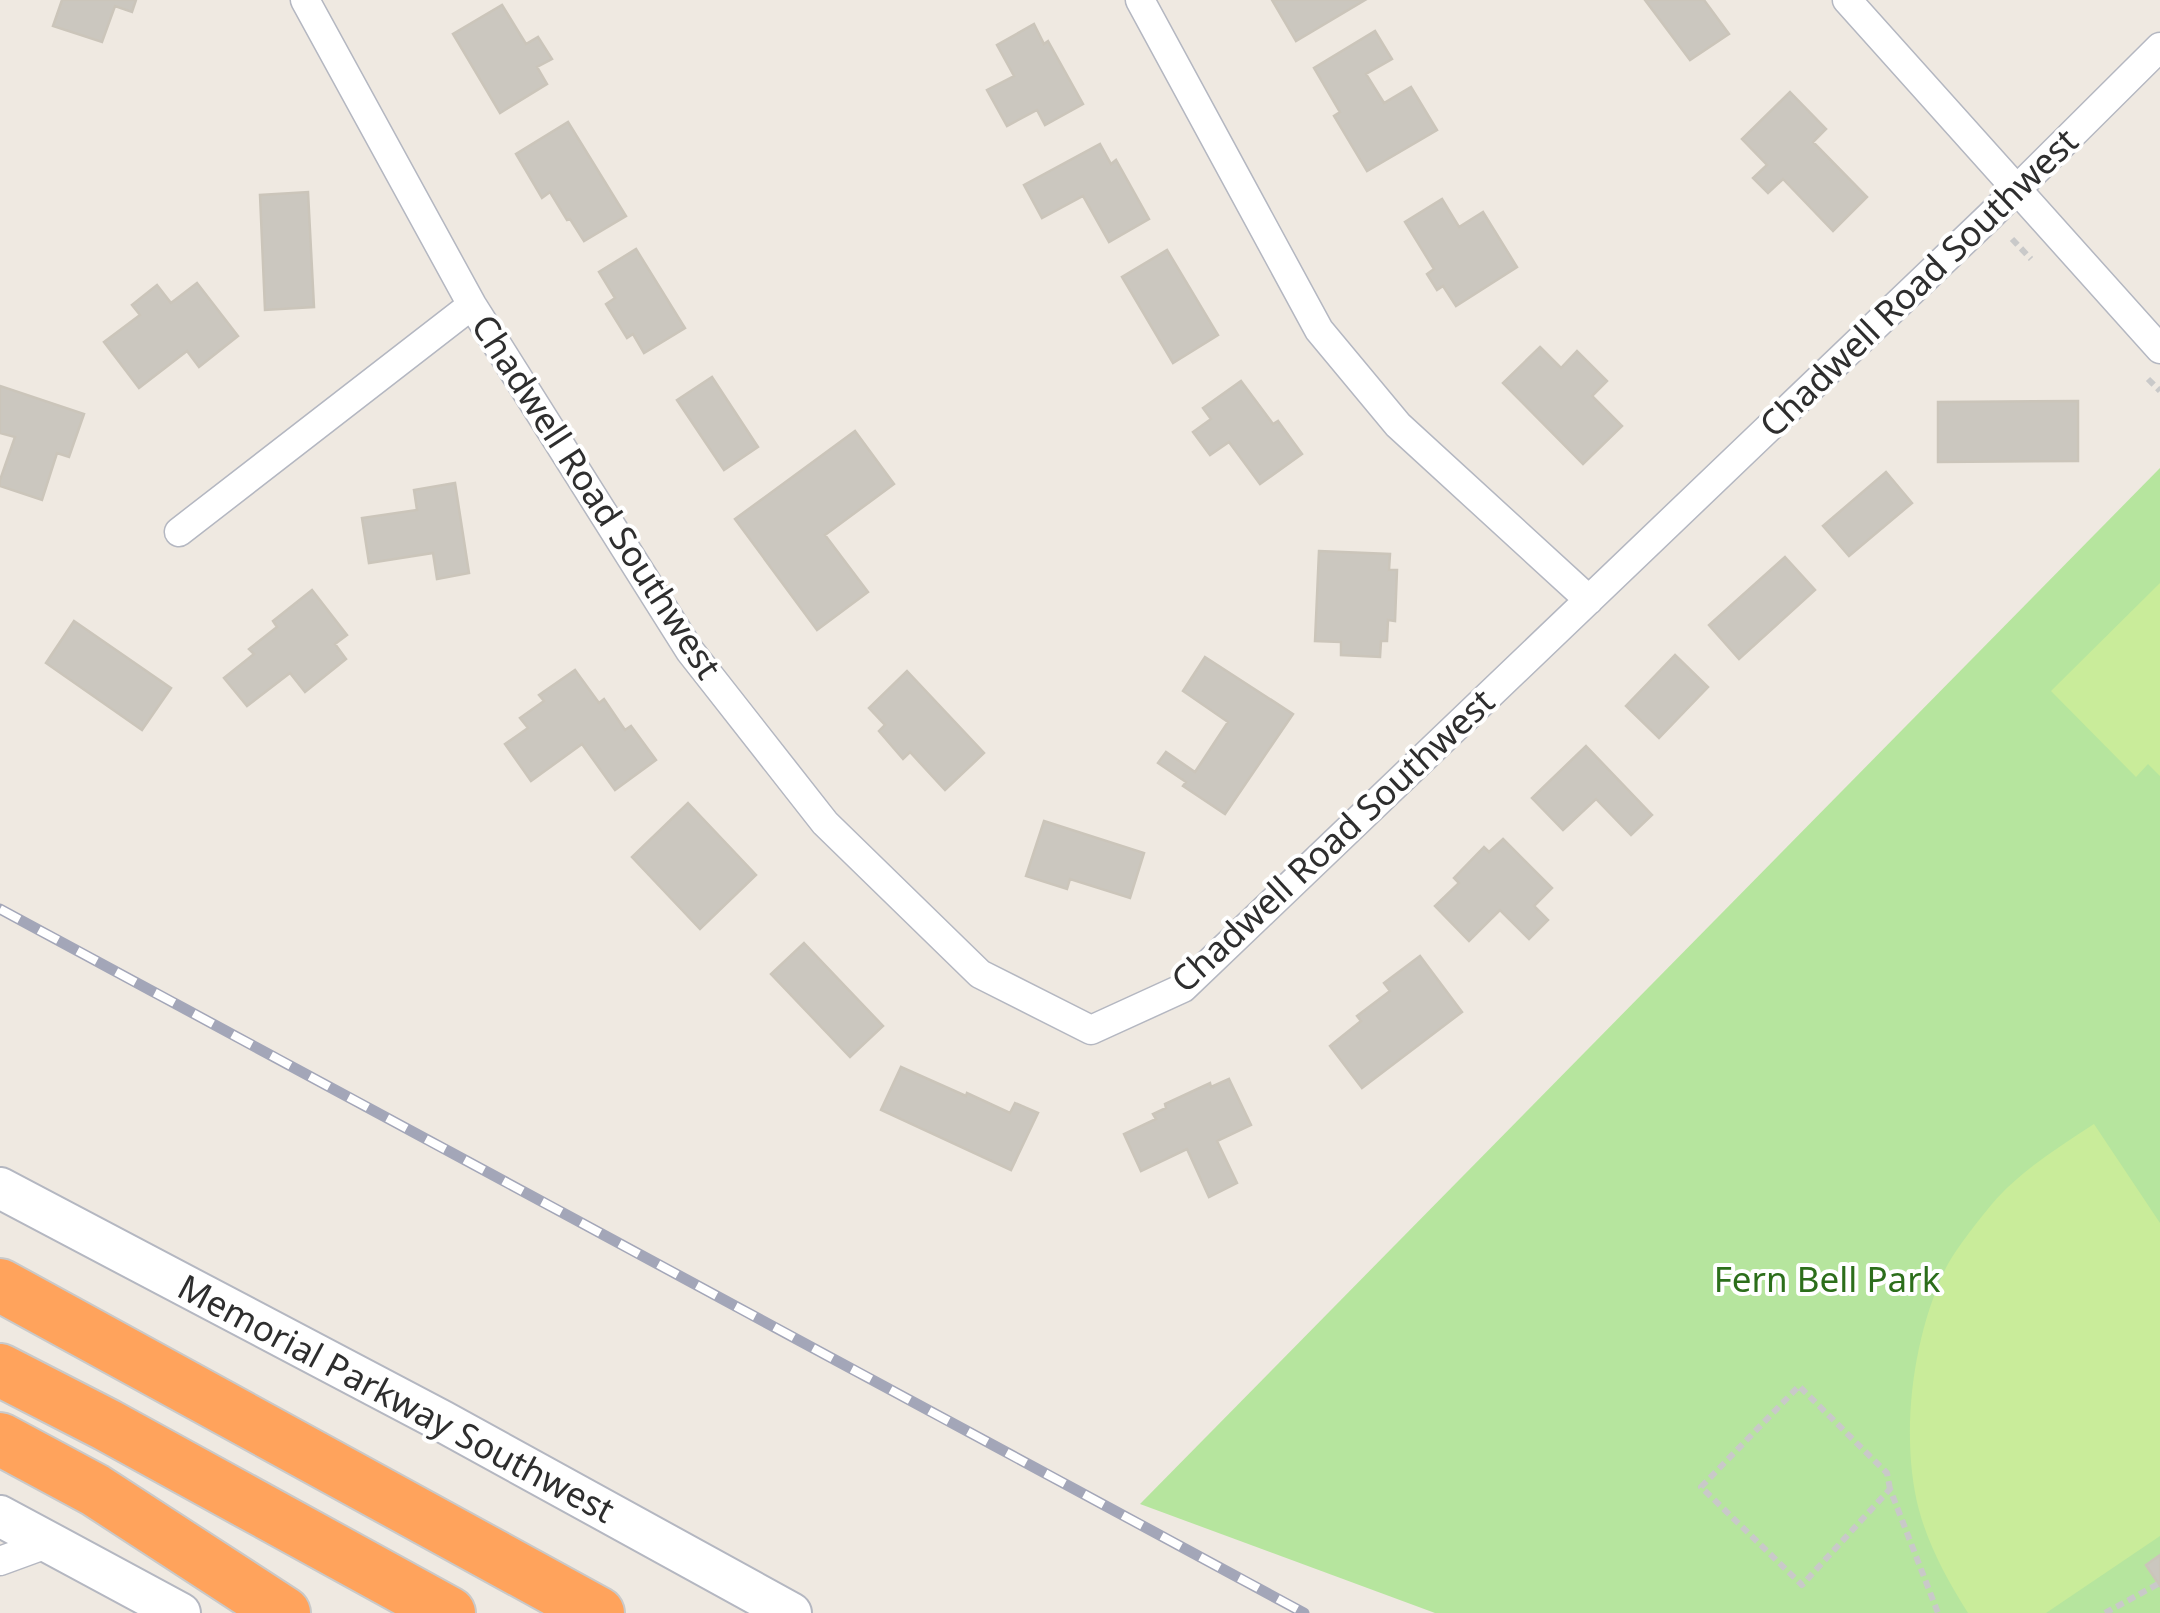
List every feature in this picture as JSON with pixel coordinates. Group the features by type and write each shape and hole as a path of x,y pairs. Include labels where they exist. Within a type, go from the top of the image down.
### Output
{"highway":[{"path":"0,1285 598,1613"},
{"path":"0,1370 449,1613"},
{"path":"0,1438 95,1490 284,1613"}],"main road":[{"name":"Memorial Parkway Southwest","path":"0,1188 442,1421 790,1613"},
{"path":"0,1516 180,1613"}],"street":[{"name":"Chadwell Road Southwest","path":"305,0 472,305 690,651 825,823 980,974 1091,1030 1183,988 2016,191 2160,48"},
{"path":"1140,0 1319,330 1398,425 1589,600"},
{"path":"1847,0 2160,350"},
{"path":"179,532 472,305"},
{"path":"0,1562 52,1542"}],"path":[{"path":"1890,1489 1802,1585 1701,1487 1800,1386 1887,1473 1938,1613"},
{"path":"2105,1613 2158,1584"}],"green space":[{"name":"Fern Bell Park","path":"2160,468 2160,1613 1435,1613 1140,1504"},
{"path":"2160,583 2160,776 2148,764 2136,777 2051,691"},
{"path":"2094,1124 2160,1223 2160,1536 2046,1613 1968,1613 1928,1537 1913,1482 1912,1390 1924,1328 1948,1264 1992,1204 2027,1170"}],"building":[{"path":"62,0 136,0 132,12 115,6 102,42 53,26"},
{"path":"1272,0 1365,0 1296,41"},
{"path":"1645,0 1704,0 1729,34 1690,60"},
{"path":"502,5 526,44 538,37 552,59 537,67 547,84 500,113 453,34"},
{"path":"1034,24 1044,44 1048,41 1083,104 1045,125 1037,110 1007,126 987,90 1014,76 997,45"},
{"path":"1375,31 1392,59 1366,74 1384,103 1411,87 1437,130 1367,171 1334,116 1340,112 1314,68"},
{"path":"1790,92 1826,129 1813,142 1867,197 1833,231 1783,179 1768,193 1753,178 1767,165 1742,139"},
{"path":"568,122 626,216 584,241 550,192 542,198 516,154"},
{"path":"1100,144 1111,164 1116,160 1149,219 1109,242 1083,196 1042,218 1024,185"},
{"path":"308,192 314,307 265,310 260,195"},
{"path":"1442,199 1459,227 1483,212 1517,267 1456,306 1443,286 1437,290 1427,274 1434,269 1405,222"},
{"path":"636,249 685,328 644,353 633,334 627,338 606,304 615,298 599,272"},
{"path":"1167,250 1218,335 1173,363 1122,277"},
{"path":"197,283 238,336 199,367 187,351 139,388 104,342 140,315 132,305 157,285 171,303"},
{"path":"1540,347 1561,368 1577,351 1607,381 1592,396 1622,426 1583,464 1503,383"},
{"path":"712,377 758,447 724,470 677,400"},
{"path":"1241,381 1273,424 1278,421 1302,454 1260,484 1229,442 1210,455 1193,432 1211,419 1203,408"},
{"path":"0,386 84,414 69,457 57,453 42,500 0,486 15,437 0,433"},
{"path":"2078,401 2078,461 1938,462 1938,402"},
{"path":"855,431 894,484 825,535 868,592 817,630 735,519"},
{"path":"1886,472 1912,503 1849,556 1823,526"},
{"path":"455,483 469,573 437,579 433,553 369,563 362,518 417,510 414,490"},
{"path":"1319,551 1390,554 1389,570 1397,570 1395,621 1388,620 1387,641 1381,641 1380,657 1341,655 1341,642 1315,641"},
{"path":"1785,557 1815,590 1739,659 1709,625"},
{"path":"312,590 347,635 335,644 346,659 305,692 290,673 247,706 224,678 254,654 249,649 277,627 273,621"},
{"path":"74,621 171,688 142,730 46,663"},
{"path":"1675,655 1708,687 1659,738 1626,706"},
{"path":"1205,657 1293,714 1225,814 1183,786 1186,782 1158,763 1166,752 1195,772 1228,722 1183,691"},
{"path":"575,670 599,703 604,699 625,730 631,726 656,760 615,790 582,744 531,781 505,744 528,728 520,718 544,701 539,695"},
{"path":"907,671 984,753 945,790 910,752 903,759 879,731 885,725 869,708"},
{"path":"1586,746 1652,815 1631,835 1596,799 1563,830 1532,798"},
{"path":"688,803 756,875 700,929 632,857"},
{"path":"1044,821 1144,853 1130,898 1070,879 1067,889 1026,876"},
{"path":"1503,839 1552,888 1534,906 1548,920 1529,939 1500,910 1469,941 1435,906 1459,883 1454,878 1484,847 1489,852"},
{"path":"804,943 883,1026 850,1057 771,974"},
{"path":"1420,956 1462,1012 1362,1088 1330,1046 1361,1021 1357,1016 1390,991 1384,983"},
{"path":"901,1067 1010,1113 1015,1103 1038,1113 1011,1170 881,1110"},
{"path":"1229,1079 1251,1125 1217,1141 1237,1183 1209,1197 1187,1149 1141,1171 1124,1134 1156,1119 1153,1114 1166,1108 1165,1104 1210,1083 1211,1087"},
{"path":"2160,1555 2160,1586 2146,1565"}],"railway":[{"path":"0,909 1304,1613"}]}
